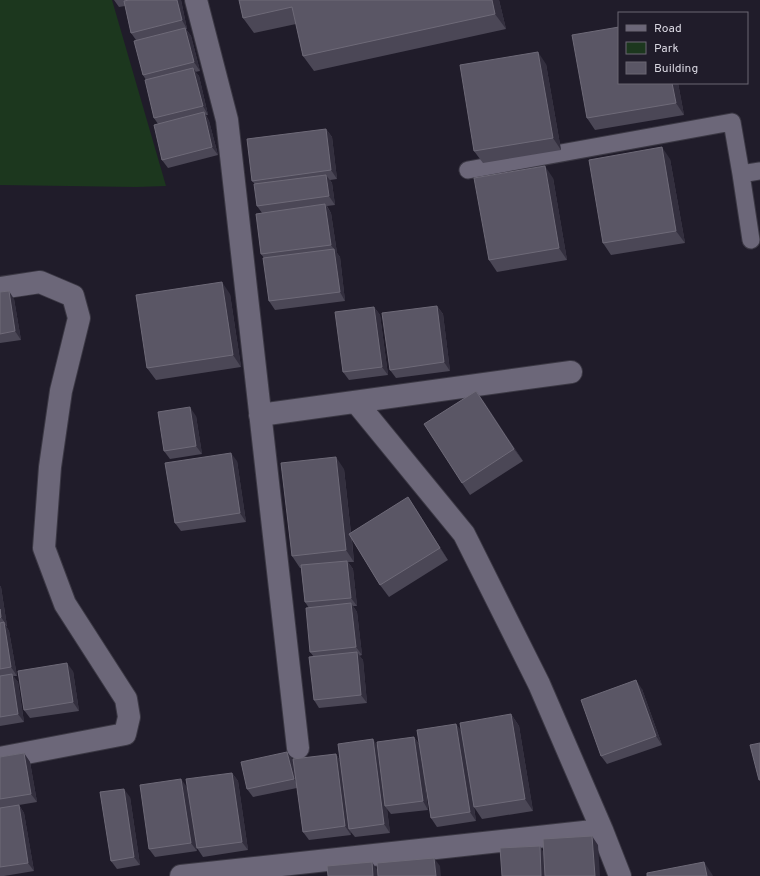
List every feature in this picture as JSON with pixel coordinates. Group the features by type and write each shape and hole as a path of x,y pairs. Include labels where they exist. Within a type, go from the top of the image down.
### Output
{"street":[{"path":"196,0 227,120 298,748"},
{"path":"0,288 40,282 73,296 79,318 61,391 50,467 44,548 65,604 126,699 129,717 124,734 0,758"},
{"path":"260,415 571,372"},
{"path":"356,402 464,534 539,684 602,830 620,876"},
{"path":"181,876 602,830"}],"lane":[{"path":"468,170 732,122 751,240"},
{"path":"741,174 760,171"}],"green space":[{"path":"0,0 112,0 166,186 0,185"}],"building":[{"path":"177,0 182,20 131,33 124,1"},
{"path":"239,0 492,0 495,14 303,56 292,7 243,18"},
{"path":"618,27 618,84 672,84 676,103 587,118 572,35"},
{"path":"185,28 194,62 143,75 134,41"},
{"path":"538,52 553,138 474,151 460,65"},
{"path":"193,68 203,106 154,118 145,80"},
{"path":"204,112 212,147 162,160 154,125"},
{"path":"326,129 331,170 252,181 247,139"},
{"path":"662,147 676,231 603,243 589,160"},
{"path":"545,166 559,248 489,260 474,178"},
{"path":"326,175 329,196 257,206 254,184"},
{"path":"325,204 331,245 261,254 256,214"},
{"path":"334,249 340,292 269,301 263,258"},
{"path":"222,282 233,355 147,368 136,295"},
{"path":"9,291 15,331 0,334 0,292"},
{"path":"437,306 444,362 390,370 382,313"},
{"path":"374,307 382,367 343,372 335,312"},
{"path":"476,391 514,449 462,483 424,424"},
{"path":"190,407 196,446 164,451 158,412"},
{"path":"231,453 240,513 175,523 165,463"},
{"path":"336,457 346,550 292,556 281,463"},
{"path":"408,497 440,548 380,585 349,534"},
{"path":"347,561 351,598 305,602 301,565"},
{"path":"351,603 356,647 310,652 306,608"},
{"path":"4,622 11,667 0,669 0,623"},
{"path":"357,652 361,695 314,700 309,657"},
{"path":"67,663 73,702 24,710 18,671"},
{"path":"12,674 18,714 0,717 0,676"},
{"path":"636,680 656,736 601,756 581,700"},
{"path":"511,714 525,799 474,807 460,723"},
{"path":"456,724 470,812 431,818 417,730"},
{"path":"414,737 423,801 385,806 377,742"},
{"path":"373,739 384,824 349,829 338,744"},
{"path":"760,743 760,780 759,780 750,745"},
{"path":"287,752 294,779 247,789 241,762"},
{"path":"24,753 31,794 0,799 0,757"},
{"path":"336,754 345,826 303,832 293,759"},
{"path":"232,773 242,842 197,848 186,779"},
{"path":"181,779 191,843 149,849 140,785"},
{"path":"124,789 134,857 111,861 100,792"},
{"path":"19,805 28,863 0,867 0,808"},
{"path":"592,836 595,876 545,876 543,839"},
{"path":"540,846 541,876 502,876 500,848"},
{"path":"434,858 436,876 378,876 377,863"},
{"path":"372,862 373,876 328,876 327,866"},
{"path":"704,862 707,876 647,876 647,873"}]}
